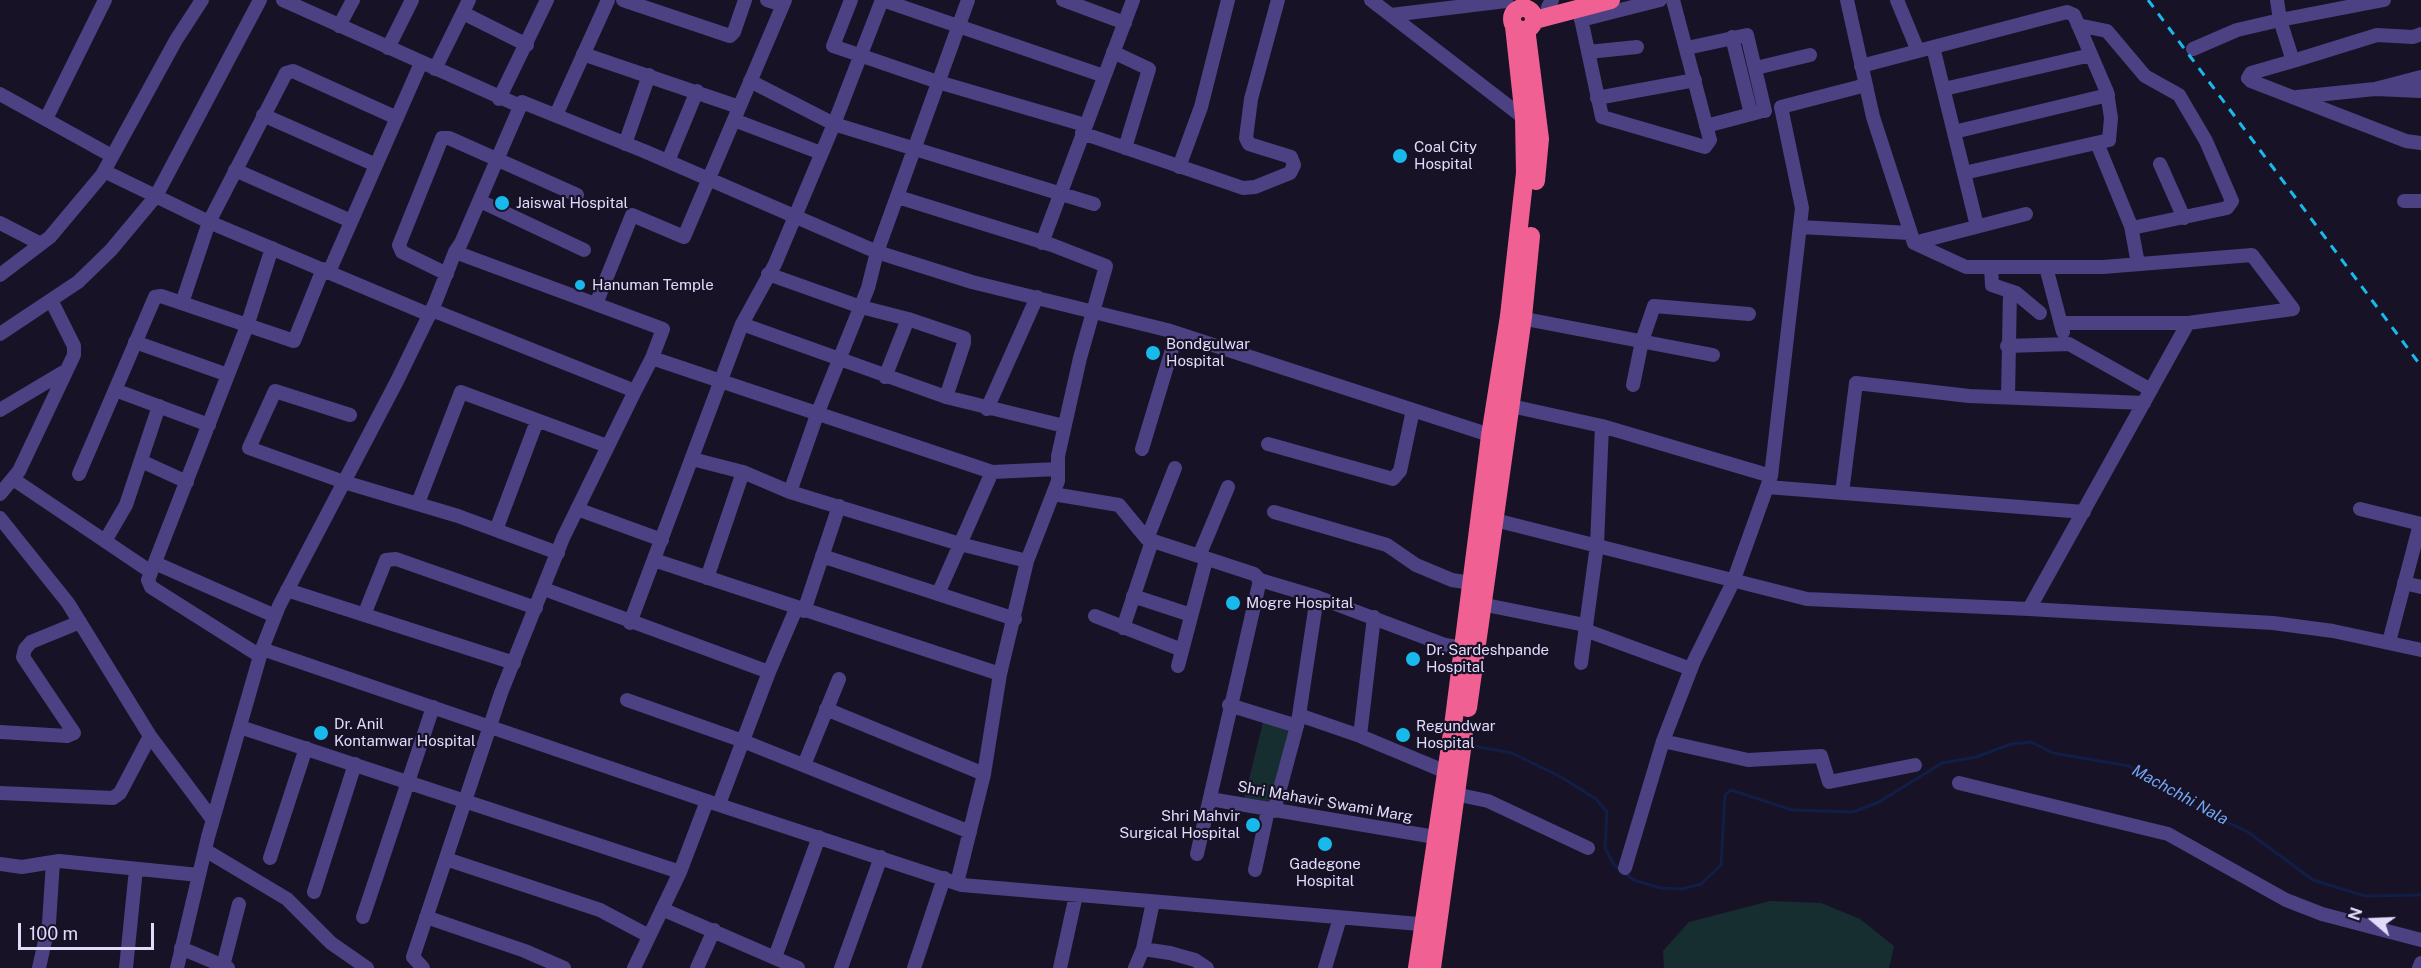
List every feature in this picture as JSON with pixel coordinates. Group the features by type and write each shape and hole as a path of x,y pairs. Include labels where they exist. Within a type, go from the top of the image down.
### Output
{"highway":[{"path":"1525,11 1577,10 1611,0"},
{"path":"1516,317 1526,173 1525,11"},
{"path":"1432,968 1430,925 1435,837 1460,720 1540,139 1525,11"},
{"path":"1498,438 1511,406 1510,360"},
{"path":"1476,603 1462,582 1488,518"},
{"path":"1460,720 1456,646 1476,603"},
{"path":"1417,968 1430,925 1455,794 1451,761"}],"street":[{"path":"46,119 105,0"},
{"path":"0,275 51,237 104,171 176,40 202,0"},
{"path":"0,334 52,302 78,282 111,250 156,196 260,0"},
{"path":"339,26 353,0"},
{"path":"388,48 412,0"},
{"path":"435,69 469,0"},
{"path":"499,99 547,0"},
{"path":"556,115 608,0"},
{"path":"623,0 730,36 734,32 745,0"},
{"path":"596,304 632,215 684,237 784,2 767,0"},
{"path":"851,0 833,46 1083,129 1125,148 1179,167 1249,188 1293,169 1294,165 1291,158 1249,144 1246,138 1251,99 1278,0"},
{"path":"630,623 742,324 775,264 796,217 862,56 882,0 1104,76"},
{"path":"790,492 818,412 861,307 877,252 968,0"},
{"path":"1063,0 1125,23"},
{"path":"1042,243 1133,0"},
{"path":"1179,167 1201,107 1228,0"},
{"path":"1372,0 1524,118"},
{"path":"1660,0 1577,10 1600,115 1605,119 1705,147 1710,140 1673,0"},
{"path":"1847,0 1873,117 1912,238 1966,267 2138,264 2252,255 2293,309 2188,323 2061,324"},
{"path":"1897,0 1918,51"},
{"path":"2277,0 2280,20 2293,61"},
{"path":"2193,49 2237,30 2384,0"},
{"path":"288,1 499,99 520,106"},
{"path":"1391,15 1428,5 1525,11"},
{"path":"1862,66 2067,12 2074,15 2108,95 2111,136 2106,142 1964,173"},
{"path":"463,13 527,45"},
{"path":"2078,25 2107,31 2113,35 2145,76 2179,95 2206,141 2232,201 2230,206 2132,228"},
{"path":"2421,34 2413,37 2377,35 2251,74 2248,78 2406,141 2421,142"},
{"path":"1687,48 1747,35 1765,111"},
{"path":"1732,37 1751,114"},
{"path":"1588,52 1637,47"},
{"path":"1934,47 1977,226"},
{"path":"1113,52 1149,69 1125,148"},
{"path":"583,54 697,91 821,153"},
{"path":"1756,68 1810,55"},
{"path":"1944,88 2091,55"},
{"path":"79,474 155,297 161,296 291,341 296,339 421,63"},
{"path":"182,303 209,222 284,75 289,71 397,118"},
{"path":"625,144 649,75"},
{"path":"2375,89 2421,77"},
{"path":"1597,98 1695,80"},
{"path":"750,81 834,124 1094,204"},
{"path":"1706,126 1866,85"},
{"path":"2295,97 2375,89 2421,91"},
{"path":"668,161 697,91"},
{"path":"0,94 112,156"},
{"path":"1954,132 2108,95"},
{"path":"177,968 213,820 261,652 275,616 430,312 454,252 480,201 522,102 709,178 877,252 972,282 1177,333 1498,438"},
{"path":"1625,868 1663,741 1691,669 1733,582 1769,481 1802,208 1781,106"},
{"path":"263,115 376,165"},
{"path":"447,274 402,252 399,245 440,141 449,138 578,195"},
{"path":"2097,143 2132,228 2138,264"},
{"path":"2160,164 2184,218"},
{"path":"235,170 351,221"},
{"path":"104,171 209,222 326,271 635,391"},
{"path":"898,197 1106,266 1064,426 1058,481 1028,561 1000,674 984,774 970,832 915,968"},
{"path":"480,201 584,250"},
{"path":"2404,201 2421,201"},
{"path":"1800,227 1912,238 2026,214"},
{"path":"0,222 41,244"},
{"path":"272,248 228,375 148,580 151,587 261,652 489,725 950,881 1076,895 1430,925"},
{"path":"423,968 413,957 489,725 577,508 652,358 663,329 454,252"},
{"path":"1991,267 1992,285 2010,291 2040,313"},
{"path":"2046,267 2065,343"},
{"path":"768,274 861,307 908,319 964,338 946,397"},
{"path":"2008,397 2007,346 2010,291"},
{"path":"987,409 1037,297"},
{"path":"0,494 21,467 75,349 52,302"},
{"path":"1633,385 1650,311 1657,305 1749,314"},
{"path":"1516,317 1713,355"},
{"path":"885,377 908,319"},
{"path":"2029,609 2188,323"},
{"path":"742,324 946,397 987,409 1064,426"},
{"path":"1142,449 1177,333"},
{"path":"135,342 228,375"},
{"path":"2007,346 2065,343 2151,390"},
{"path":"652,358 992,472 1058,469"},
{"path":"0,410 67,370"},
{"path":"1842,493 1856,384 2008,397 2144,403"},
{"path":"115,390 209,424"},
{"path":"351,416 278,391 273,394 249,447 251,451 344,482 418,503 558,553"},
{"path":"418,503 461,392 607,446"},
{"path":"105,541 124,510 159,406"},
{"path":"1511,406 1602,426 1769,481 1842,493 2084,512"},
{"path":"1268,444 1393,479 1400,471 1413,410"},
{"path":"496,530 537,421"},
{"path":"1581,663 1597,545 1602,426"},
{"path":"692,459 742,472 790,492 960,544 1028,561"},
{"path":"141,461 187,482"},
{"path":"1123,628 1175,468"},
{"path":"707,578 742,472"},
{"path":"938,594 992,472"},
{"path":"13,479 105,541 153,568 275,616"},
{"path":"1178,666 1202,558 1228,487"},
{"path":"1053,494 1119,506 1150,540 1254,574 1260,580 1317,597 1456,646"},
{"path":"634,968 743,741 769,672 800,610 839,506"},
{"path":"577,508 662,540"},
{"path":"2360,509 2421,524 2389,642"},
{"path":"1274,512 1387,545 1416,565 1462,582"},
{"path":"0,518 65,598 150,736 213,820"},
{"path":"1488,518 1807,599 2273,623 2389,642 2421,650"},
{"path":"822,556 1015,619"},
{"path":"364,615 386,560 396,559 536,608"},
{"path":"654,560 800,610 1000,674"},
{"path":"1197,854 1229,705 1260,580"},
{"path":"2404,583 2421,588"},
{"path":"544,589 630,623 769,672"},
{"path":"287,590 514,663"},
{"path":"1133,596 1191,615"},
{"path":"1255,870 1298,721 1317,597"},
{"path":"1476,603 1585,628 1691,669"},
{"path":"1095,616 1182,650"},
{"path":"1360,736 1374,617"},
{"path":"0,732 67,736 74,733 23,657 25,649 31,642 80,622"},
{"path":"804,765 839,679"},
{"path":"627,700 743,741 970,832"},
{"path":"1229,705 1360,736 1451,761"},
{"path":"363,917 433,707"},
{"path":"826,709 984,774"},
{"path":"240,727 680,872"},
{"path":"0,793 113,798 120,793 150,736"},
{"path":"1663,741 1748,760 1821,756 1828,782 1915,765"},
{"path":"270,858 306,748"},
{"path":"314,892 355,764"},
{"path":"1959,783 2168,834 2286,900 2342,920 2421,940"},
{"path":"1455,794 1488,801 1588,848"},
{"name":"Shri Mahavir Swami Marg","path":"1210,799 1435,837"},
{"path":"775,957 819,837"},
{"path":"205,850 287,899 332,943 367,968"},
{"path":"841,968 881,857"},
{"path":"446,859 600,910 649,936"},
{"path":"0,864 22,867 52,862 199,875"},
{"path":"39,968 49,923 52,862"},
{"path":"126,968 136,869"},
{"path":"1060,968 1076,895"},
{"path":"1134,968 1143,949 1153,902"},
{"path":"182,948 225,967 239,904"},
{"path":"662,909 798,968"},
{"path":"426,917 525,951 564,968"},
{"path":"1325,968 1340,918"},
{"path":"697,968 714,930"},
{"path":"1143,949 1194,960 1207,968"},
{"path":"2419,968 2421,963"}],"green space":[{"path":"1263,722 1289,729 1270,805 1244,800"},
{"path":"1770,901 1821,903 1860,919 1894,946 1889,968 1664,968 1663,951 1689,922"}],"waterway":[{"name":"Machchhi Nala","path":"1468,745 1512,753 1561,777 1596,799 1607,812 1605,848 1614,865 1634,880 1660,888 1682,889 1701,884 1721,865 1725,795 1731,790 1792,810 1853,812 1879,802 1942,763 1976,757 2011,744 2031,742 2053,753 2129,766 2188,803 2248,832 2313,880 2365,896 2421,895"}],"railway":[{"path":"2148,0 2421,366"}],"place":[{"name":"Coal City Hospital","path":"1400,156"},
{"name":"Jaiswal Hospital","path":"502,203"},
{"name":"Hanuman Temple","path":"580,285"},
{"name":"Bondgulwar Hospital","path":"1153,353"},
{"name":"Mogre Hospital","path":"1233,603"},
{"name":"Dr. Sardeshpande Hospital","path":"1413,659"},
{"name":"Dr. Anil Kontamwar Hospital","path":"321,733"},
{"name":"Regundwar Hospital","path":"1403,735"},
{"name":"Shri Mahvir Surgical Hospital","path":"1253,825"},
{"name":"Gadegone Hospital","path":"1325,844"}]}
